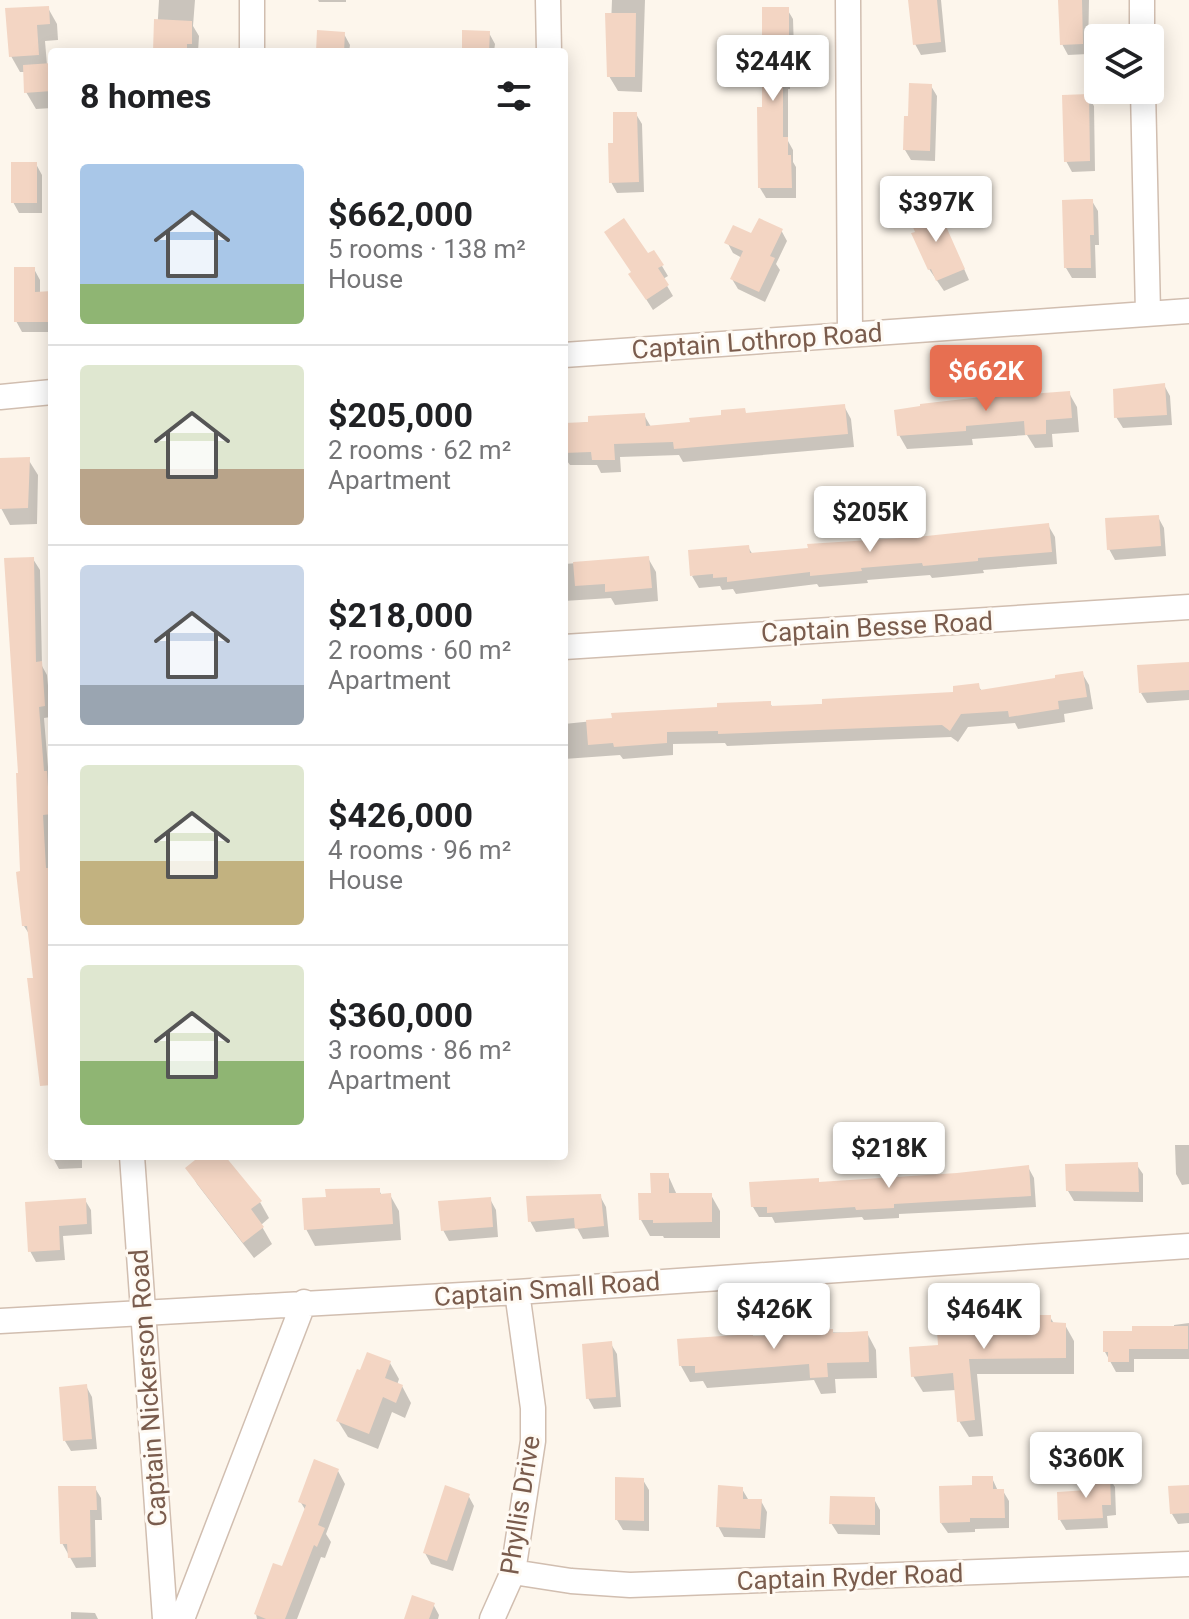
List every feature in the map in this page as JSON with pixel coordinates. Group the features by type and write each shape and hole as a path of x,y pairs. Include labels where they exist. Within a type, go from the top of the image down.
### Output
{"street":[{"path":"252,0 252,48"},
{"path":"548,0 549,48"},
{"path":"848,0 850,334"},
{"path":"1142,0 1142,24"},
{"path":"1143,104 1148,313"},
{"name":"Captain Lothrop Road","path":"568,355 1189,311"},
{"path":"0,397 48,392"},
{"name":"Captain Besse Road","path":"568,647 1189,607"},
{"name":"Captain Nickerson Road","path":"132,1160 165,1619"},
{"name":"Captain Small Road","path":"0,1321 517,1292 1189,1246"},
{"name":"Phyllis Drive","path":"492,1619 513,1572 533,1441 533,1408 517,1292"},
{"path":"182,1619 304,1302"},
{"name":"Captain Ryder Road","path":"513,1572 571,1581 630,1585 1189,1564"}],"building":[{"path":"908,0 937,0 941,42 913,45"},
{"path":"1058,0 1082,0 1083,44 1060,45"},
{"path":"49,6 50,24 37,25 39,55 9,57 5,8"},
{"path":"762,7 789,7 789,40 785,40 783,79 783,137 788,137 792,188 758,188 757,107 762,107"},
{"path":"605,13 636,13 635,77 607,77"},
{"path":"154,19 192,21 192,44 187,44 187,48 153,48"},
{"path":"317,30 345,32 344,48 316,48"},
{"path":"462,30 490,31 489,48 462,48"},
{"path":"48,63 48,91 24,93 23,65"},
{"path":"909,83 932,84 930,151 903,150"},
{"path":"1084,94 1084,104 1089,104 1090,161 1064,162 1062,95"},
{"path":"613,112 637,112 639,182 609,183 608,143 613,143"},
{"path":"11,162 37,162 37,203 11,203"},
{"path":"1093,199 1091,268 1064,268 1062,200"},
{"path":"937,206 965,269 936,281 911,233 915,232 909,218"},
{"path":"624,218 648,253 654,250 664,265 658,268 669,285 646,300 604,232"},
{"path":"759,218 783,229 770,256 775,258 759,292 730,279 743,251 724,243 733,225 751,233"},
{"path":"14,267 35,267 35,292 48,291 48,322 14,322"},
{"path":"1165,383 1167,415 1114,418 1113,389"},
{"path":"1029,389 1030,394 1070,391 1072,418 1046,420 1046,434 1025,435 1024,421 966,426 966,431 897,436 894,410 990,396 989,392"},
{"path":"845,404 848,434 674,449 673,442 614,444 615,460 592,460 591,452 568,453 568,423 588,422 588,416 645,413 646,426 690,422 689,418 721,415 721,410 745,408 746,413"},
{"path":"30,457 28,508 0,509 0,458"},
{"path":"1159,515 1161,546 1107,550 1105,518"},
{"path":"1049,523 1052,552 727,582 727,577 713,578 713,574 690,576 688,550 749,545 750,553 808,548 807,544 917,537"},
{"path":"649,556 652,588 605,592 605,584 575,586 573,562"},
{"path":"34,557 36,662 42,661 45,706 39,707 48,787 48,814 43,815 48,868 48,1085 40,1086 27,978 33,978 27,926 22,926 16,872 20,871 18,773 4,558"},
{"path":"1189,662 1189,690 1139,693 1137,665"},
{"path":"1083,671 1087,697 1058,701 1059,709 1009,717 1008,711 961,714 950,731 942,725 718,734 718,731 667,732 667,743 614,747 613,743 588,745 586,720 612,718 611,713 717,707 717,703 771,701 771,706 822,704 822,699 953,692 953,686 979,683 980,690"},
{"path":"195,1160 228,1160 262,1201 251,1209 264,1227 243,1243 185,1168"},
{"path":"1138,1162 1139,1192 1066,1191 1065,1164"},
{"path":"1029,1165 1031,1196 894,1204 894,1208 856,1210 855,1207 767,1213 767,1207 751,1207 749,1182 819,1178 819,1182"},
{"path":"650,1173 669,1173 669,1193 712,1193 712,1222 653,1223 653,1220 639,1220 638,1193 651,1193"},
{"path":"380,1188 380,1194 391,1193 393,1224 304,1230 302,1198 326,1197 325,1189"},
{"path":"601,1194 604,1226 575,1229 574,1218 528,1222 526,1196"},
{"path":"491,1197 493,1227 441,1231 438,1201"},
{"path":"86,1198 87,1224 59,1226 60,1250 28,1252 25,1202"},
{"path":"968,1314 970,1331 1012,1331 1011,1324 1024,1324 1024,1315 1051,1315 1051,1322 1066,1323 1066,1358 969,1359 975,1420 957,1422 953,1373 911,1377 909,1347 938,1345 936,1317"},
{"path":"1132,1326 1188,1326 1188,1349 1129,1349 1129,1362 1108,1362 1108,1352 1103,1352 1103,1331 1132,1331"},
{"path":"833,1329 833,1333 868,1331 869,1362 827,1363 828,1377 810,1378 809,1364 695,1373 695,1366 679,1366 677,1339 812,1334 811,1330"},
{"path":"612,1341 616,1397 586,1399 582,1344"},
{"path":"367,1352 391,1361 385,1378 403,1385 396,1403 383,1397 369,1434 336,1421"},
{"path":"87,1384 92,1439 63,1441 59,1387"},
{"path":"314,1459 339,1469 318,1525 325,1528 317,1547 314,1545 285,1619 266,1619 254,1614 273,1563 282,1566 306,1505 298,1502"},
{"path":"1110,1474 1111,1505 1102,1505 1103,1518 1058,1520 1057,1492 1088,1490 1087,1475"},
{"path":"972,1476 993,1476 993,1489 1004,1489 1005,1518 970,1518 970,1522 940,1523 939,1486 972,1485"},
{"path":"615,1477 644,1478 644,1521 615,1520"},
{"path":"445,1485 470,1494 447,1561 423,1553"},
{"path":"718,1485 743,1487 743,1499 762,1499 760,1529 716,1527"},
{"path":"1189,1485 1189,1513 1170,1514 1168,1486"},
{"path":"58,1486 96,1486 97,1510 90,1510 91,1557 68,1558 67,1544 60,1544"},
{"path":"830,1496 875,1497 875,1525 829,1524"},
{"path":"412,1595 435,1603 429,1619 404,1619"}]}
